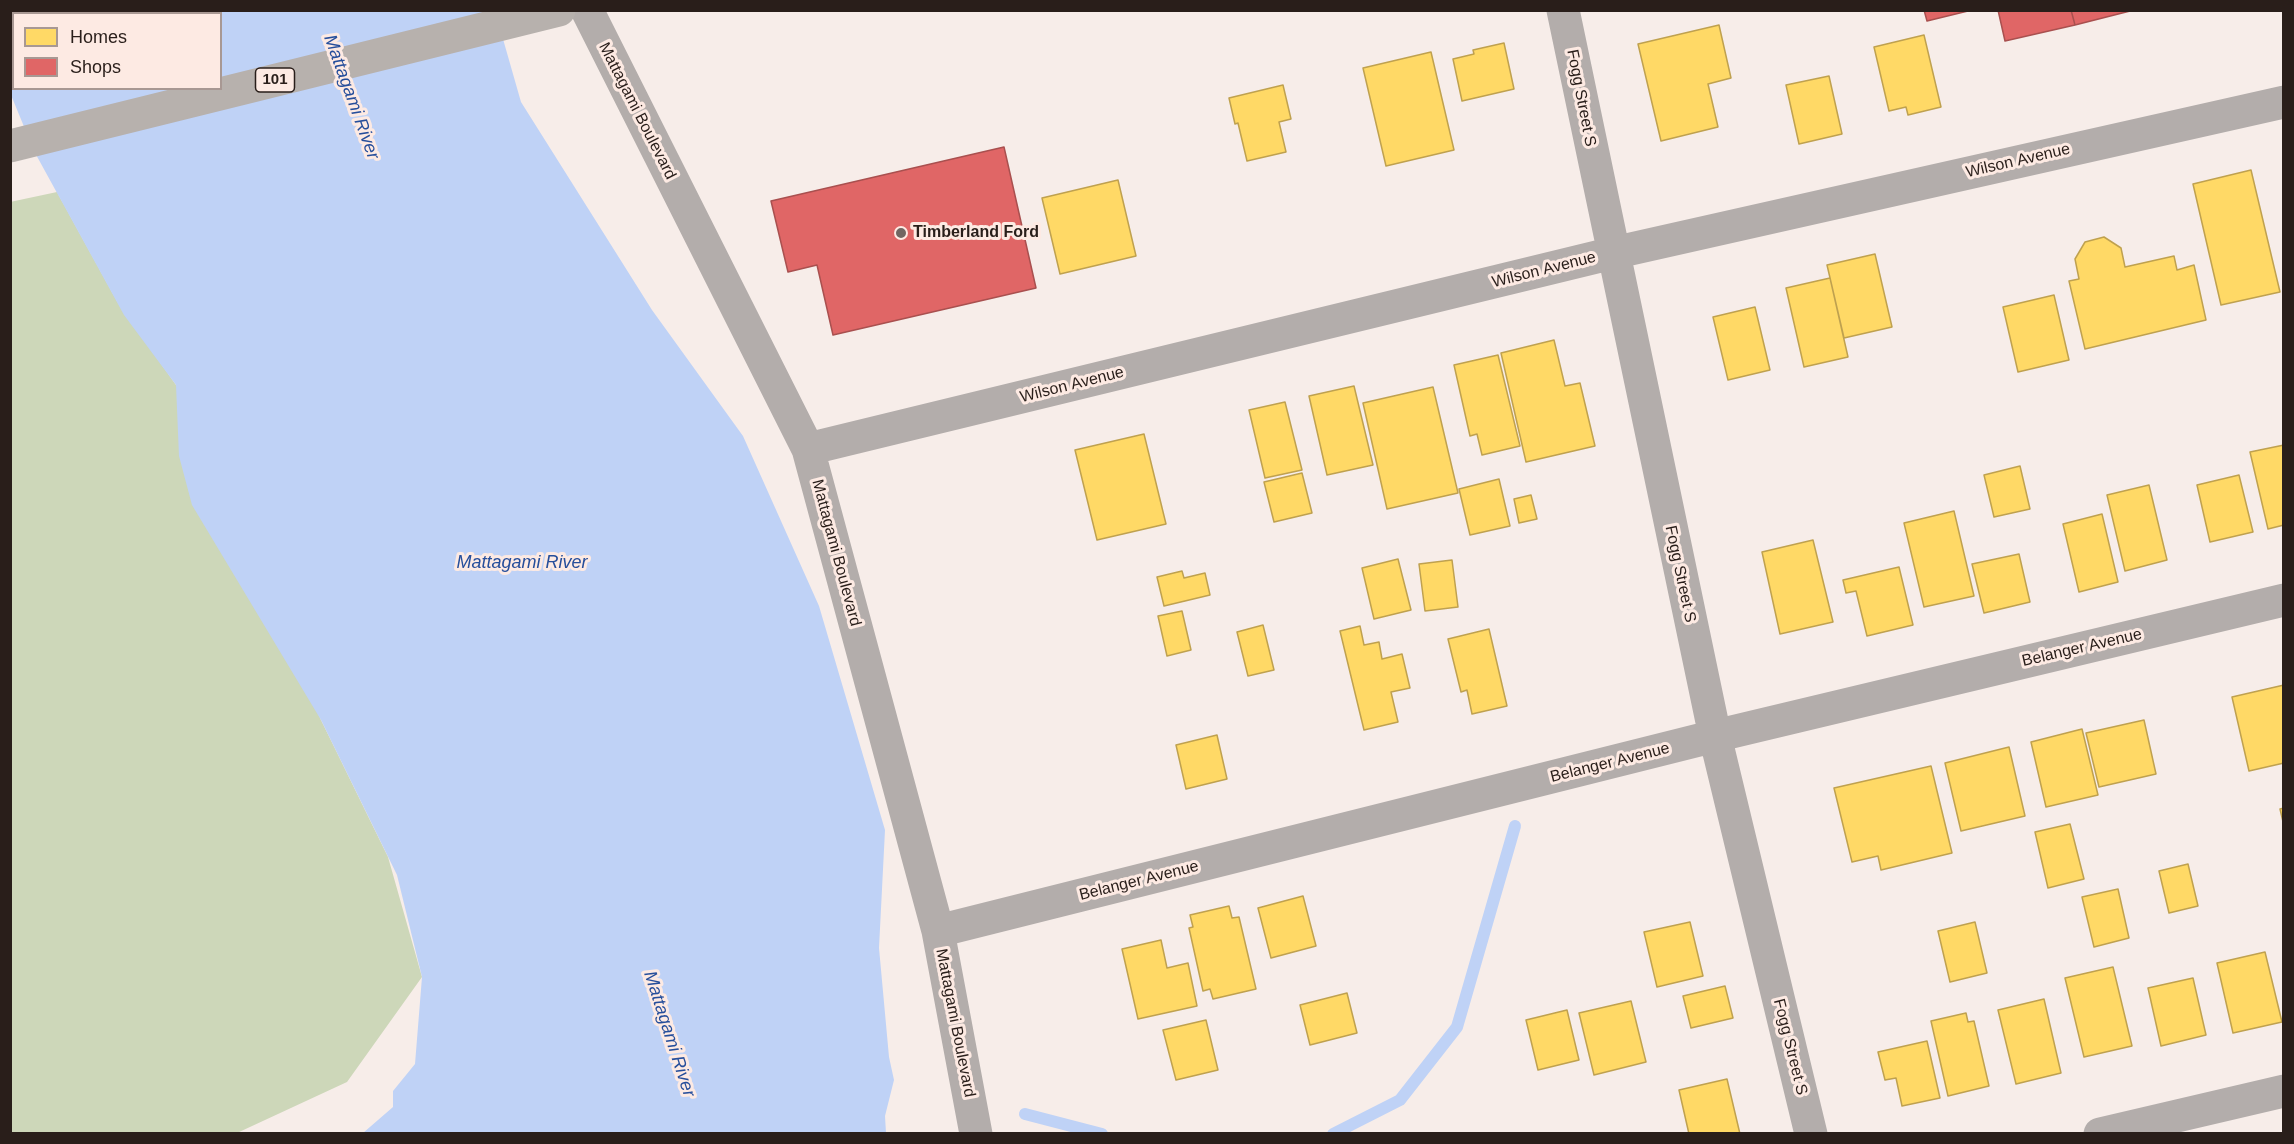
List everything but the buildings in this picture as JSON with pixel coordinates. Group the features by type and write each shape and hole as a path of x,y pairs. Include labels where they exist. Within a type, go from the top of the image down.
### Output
{"main road":[{"name":"101","path":"10,146 549,13"}],"street":[{"name":"Mattagami Boulevard","path":"587,10 808,449 938,931 976,1134"},
{"name":"Fogg Street S","path":"1563,10 1715,736 1811,1134"},
{"name":"Wilson Avenue","path":"808,449 1613,253 2283,102"},
{"name":"Belanger Avenue","path":"938,931 1715,736 2283,600"},
{"path":"2100,1134 2283,1091"}],"green space":[{"path":"57,192 117,301 176,385 321,720 388,857 422,977 347,1082 237,1133 11,1133 10,202"}],"water":[{"name":"Mattagami River","path":"10,11 495,11 521,102 652,310 743,436 819,606 885,830 879,948 889,1057 894,1080 885,1116 886,1133 363,1133 393,1107 393,1091 415,1064 422,977 397,875 321,720 192,505 179,456 176,385 124,315 34,151 11,95"}],"waterway":[{"path":"1333,1134 1400,1100 1457,1027 1515,826"},
{"path":"1025,1114 1102,1134"}],"place":[{"name":"Timberland Ford","path":"901,233"}]}
